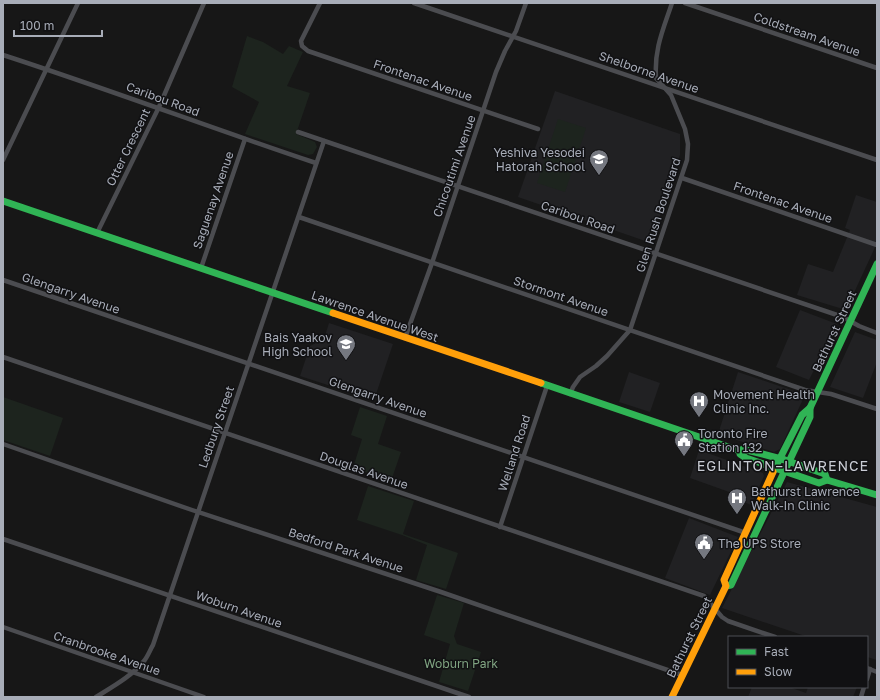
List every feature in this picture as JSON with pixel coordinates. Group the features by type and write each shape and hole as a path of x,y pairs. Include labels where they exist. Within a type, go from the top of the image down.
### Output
{"main road":[{"name":"Lawrence Avenue West","path":"3,201 740,451 744,449 790,461 825,474 827,480"},
{"name":"Bathurst Street","path":"726,586 724,580 780,458 802,415 810,408 818,392 877,264"},
{"name":"Bathurst Street","path":"672,697 726,586 731,585 785,472 810,417 810,408"},
{"name":"Lawrence Avenue West","path":"740,451 742,456 819,483 827,480 877,495"}],"street":[{"path":"3,160 78,3"},
{"name":"Otter Crescent","path":"97,233 159,107 204,3"},
{"name":"Frontenac Avenue","path":"320,3 301,41 302,46 312,53 538,130"},
{"name":"Shelborne Avenue","path":"414,3 877,160"},
{"name":"Chicoutimi Avenue","path":"405,338 500,63 516,31 526,3"},
{"name":"Glen Rush Boulevard","path":"570,394 580,378 607,356 630,330 682,178 688,155 688,138 670,95 656,78 655,59 658,44 672,3"},
{"name":"Coldstream Avenue","path":"685,3 877,68"},
{"name":"Caribou Road","path":"3,55 159,107 245,139 316,163"},
{"name":"Caribou Road","path":"298,132 843,317 850,322 877,333"},
{"name":"Saguenay Avenue","path":"201,268 245,139"},
{"name":"Ledbury Street","path":"96,697 140,666 148,656 157,636 224,433 249,364 324,141"},
{"name":"Frontenac Avenue","path":"682,178 877,245"},
{"name":"Stormont Avenue","path":"299,217 805,390 837,396 877,409"},
{"name":"Glengarry Avenue","path":"3,280 746,533"},
{"name":"Douglas Avenue","path":"3,357 704,596 722,617 728,621 772,636"},
{"name":"Welland Road","path":"500,527 547,386"},
{"name":"Bedford Park Avenue","path":"3,444 199,512 441,592 682,675"},
{"name":"Woburn Avenue","path":"3,539 469,697"},
{"name":"Cranbrooke Avenue","path":"3,627 204,697"},
{"path":"869,669 877,672"}],"shaded area":[{"name":"Yeshiva Yesodei Hatorah School","path":"555,91 680,134 680,155 651,243 518,197"},
{"path":"856,195 877,202 877,243 846,310 797,295 808,264 833,272 850,230 845,228"},
{"path":"800,310 837,324 809,380 776,367"},
{"name":"Bais Yaakov High School","path":"329,323 393,344 374,400 300,376 310,346 324,339"},
{"path":"855,332 877,340 877,362 863,398 830,387"},
{"path":"629,372 660,383 650,412 619,402"},
{"path":"738,372 803,394 804,397 780,449 774,452 718,434"},
{"path":"699,450 763,473 764,476 751,505 732,497 732,493 690,478"},
{"path":"787,482 877,507 877,660 868,657 868,636 805,636 722,608"},
{"path":"689,518 738,537 710,595 665,578"},
{"path":"752,688 792,688 806,693 808,688 857,688 853,697 748,697"}],"green space":[{"path":"247,36 263,42 283,54 289,46 303,52 287,86 310,93 296,134 315,142 317,147 313,154 308,155 245,134 259,102 232,87"},
{"path":"558,119 586,128 565,192 537,183"},
{"path":"3,397 63,418 50,456 3,440"},
{"path":"360,407 387,416 378,444 401,452 391,481 353,468 362,439 351,435"},
{"path":"368,486 414,501 403,534 458,553 446,589 416,580 427,545 357,520"},
{"name":"Woburn Park","path":"437,595 464,603 454,636 457,644 481,652 468,691 439,682 450,644 424,635"}],"traffic: fast":[{"path":"3,201 333,313"},
{"path":"773,472 802,415 810,408 877,264"},
{"path":"541,383 740,451 743,449 785,460 825,474 827,480"},
{"path":"726,586 731,585 810,417 810,408"},
{"path":"740,451 740,454 746,458 819,483 827,480 877,495"}],"traffic: slow":[{"path":"333,313 541,383"},
{"path":"672,697 726,586 724,580 773,472"}],"place":[{"name":"Yeshiva Yesodei Hatorah School","path":"599,176"},
{"name":"Bais Yaakov High School","path":"346,361"},
{"name":"Movement Health Clinic Inc.","path":"699,418"},
{"name":"Toronto Fire Station 132","path":"684,457"},
{"name":"Bathurst Lawrence Walk-In Clinic","path":"737,515"},
{"name":"The UPS Store","path":"704,560"}],"district":[{"name":"EGLINTON–LAWRENCE","path":"783,465"}]}
